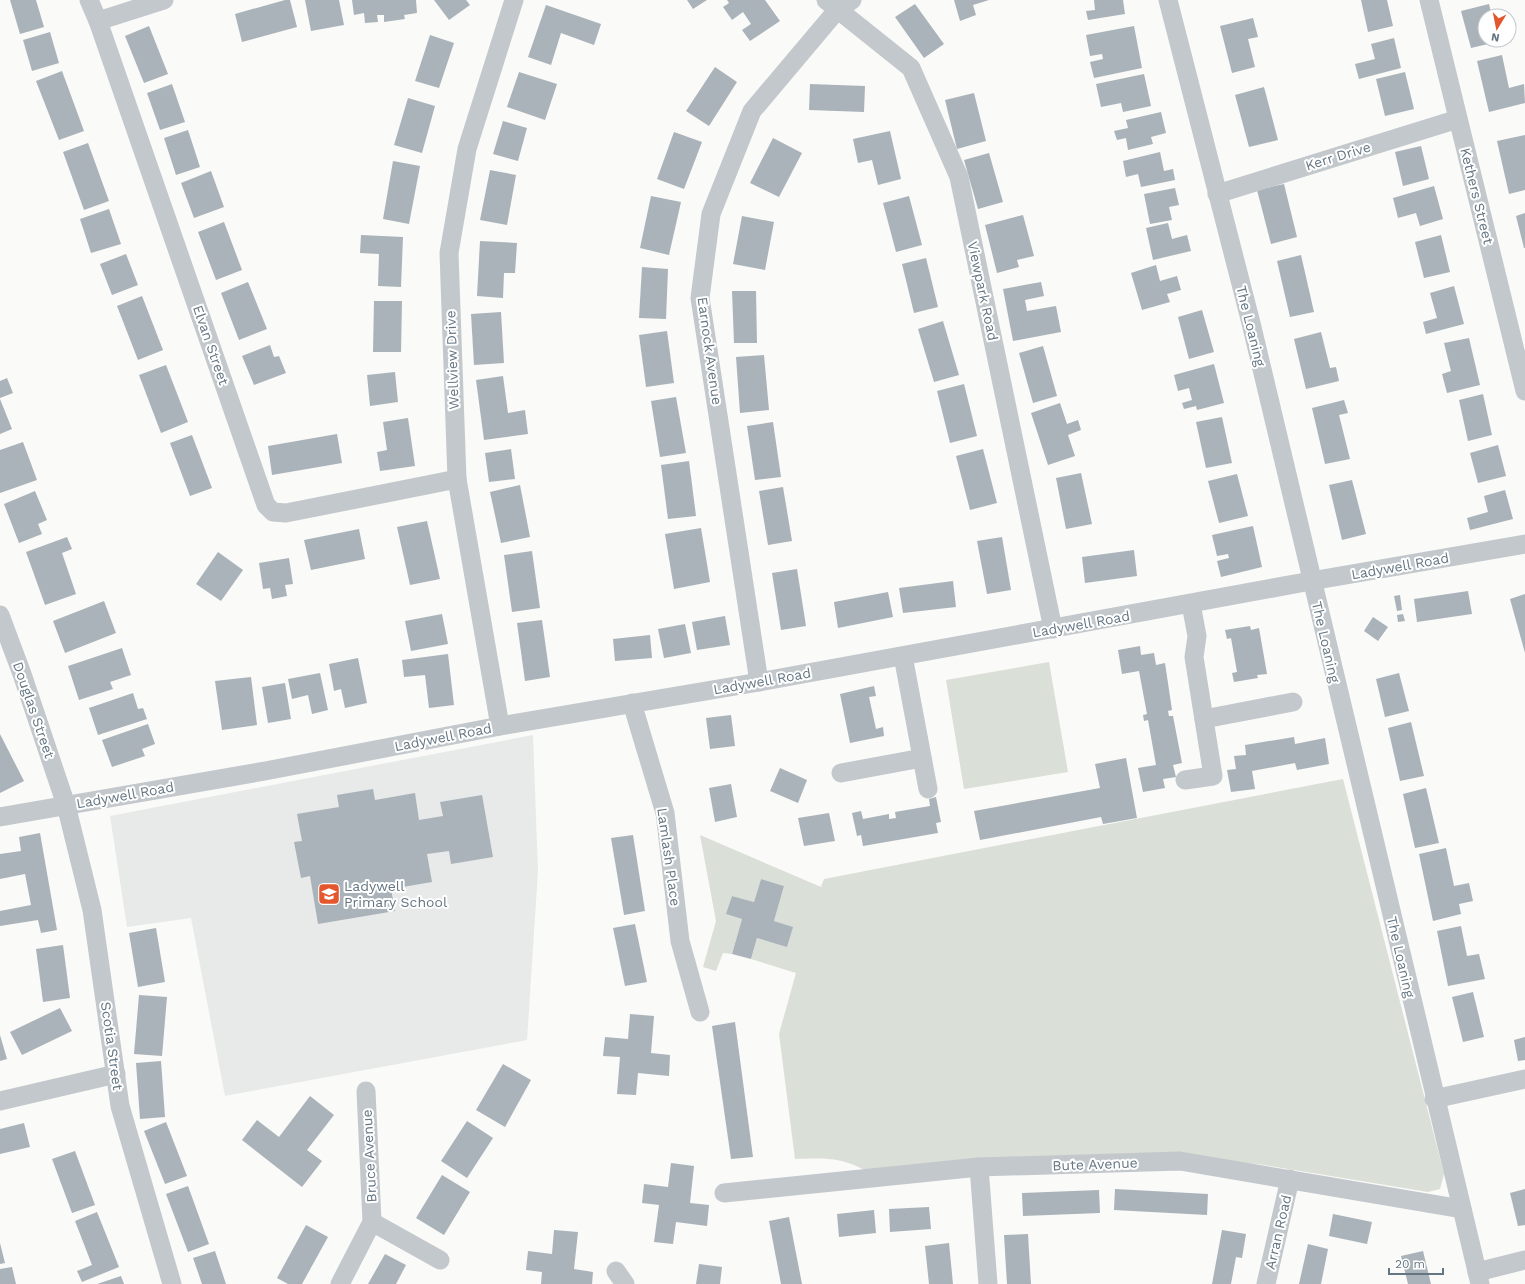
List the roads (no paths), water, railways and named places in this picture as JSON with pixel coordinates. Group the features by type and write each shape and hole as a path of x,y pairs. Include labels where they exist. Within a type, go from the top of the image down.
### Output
{"street":[{"name":"Elvan Street","path":"89,0 98,21 266,505 273,512 286,513 457,479"},
{"path":"98,21 164,0"},
{"name":"Wellview Drive","path":"500,726 457,479 449,253 467,149 514,0"},
{"name":"The Loaning","path":"1168,0 1251,323 1434,1099 1478,1278"},
{"name":"Kethers Street","path":"1429,0 1525,391"},
{"name":"Viewpark Road","path":"838,3 911,68 959,177 1053,629"},
{"name":"Earnock Avenue","path":"759,682 700,298 711,214 752,110 838,3"},
{"name":"Kerr Drive","path":"1217,194 1458,119"},
{"name":"Ladywell Road","path":"0,817 265,771 500,726 759,682 1311,581 1525,544"},
{"path":"1185,780 1213,776 1194,657 1196,636 1191,604"},
{"name":"Douglas Street","path":"0,615 22,674 66,805"},
{"path":"903,656 928,789"},
{"path":"1204,719 1293,702"},
{"name":"Lamlash Place","path":"632,703 665,813 680,941 700,1012"},
{"path":"841,773 922,758"},
{"name":"Scotia Street","path":"66,805 92,910 120,1106 172,1284"},
{"path":"0,1101 116,1074"},
{"path":"1434,1099 1525,1079"},
{"name":"Bruce Avenue","path":"340,1284 372,1222 366,1090"},
{"name":"Bute Avenue","path":"724,1193 979,1167 1180,1161 1462,1209"},
{"path":"979,1167 988,1284"},
{"name":"Arran Road","path":"1266,1284 1290,1179"},
{"name":"Bruce Avenue","path":"372,1222 440,1260"},
{"path":"1478,1278 1525,1260"}],"place":[{"name":"Ladywell Primary School","path":"329,894"}]}
